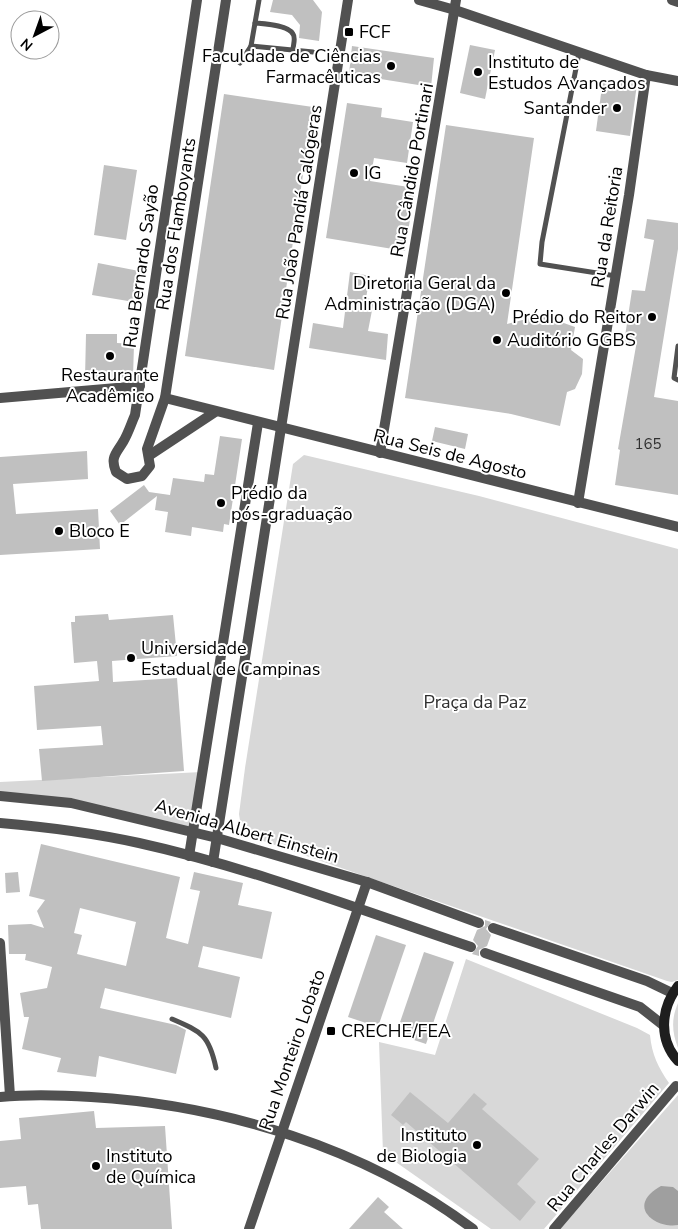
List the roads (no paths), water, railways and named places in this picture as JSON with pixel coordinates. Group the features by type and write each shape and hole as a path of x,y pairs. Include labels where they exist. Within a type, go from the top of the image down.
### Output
{"main road":[{"path":"675,990 665,1009 663,1025 666,1041 678,1061"}],"street":[{"name":"Rua Bernardo Sayão","path":"148,452 150,466 147,472 137,479 121,476 114,466 114,454 123,444 135,415 197,0"},
{"name":"Rua dos Flamboyants","path":"148,452 165,398 226,0"},
{"name":"Rua João Pandiá Calógeras","path":"213,862 348,0"},
{"path":"419,0 455,5 579,53 646,75 678,81"},
{"path":"672,0 678,2"},
{"name":"Rua Cândido Portinari","path":"380,453 455,5"},
{"name":"Rua da Reitoria","path":"578,503 616,276 646,75"},
{"path":"0,398 140,386"},
{"name":"Rua Seis de Agosto","path":"165,398 258,423 678,527"},
{"path":"148,452 215,412"},
{"path":"188,856 258,423"},
{"name":"Avenida Albert Einstein","path":"0,796 71,803 217,838 366,882 479,923"},
{"path":"0,823 63,829 138,843 213,862 471,947"},
{"name":"Rua Monteiro Lobato","path":"249,1229 366,882"},
{"path":"494,928 675,990"},
{"path":"0,943 5,1097 71,1096 128,1099 186,1108 281,1133 349,1157 398,1180 473,1229"},
{"path":"485,952 640,1007 663,1025"},
{"name":"Rua Charles Darwin","path":"554,1229 676,1086"}],"lane":[{"path":"240,63 251,46 259,0"},
{"path":"255,23 283,28 292,32 294,36 293,50"},
{"path":"251,46 313,52"},
{"path":"579,53 542,242 540,264 616,276"},
{"path":"678,346 674,378 678,380"},
{"path":"172,1018 195,1028 208,1041 216,1068"}],"place":[{"name":"FCF","path":"349,32"},
{"name":"Faculdade de Ciências Farmacêuticas","path":"391,66"},
{"name":"Instituto de Estudos Avançados","path":"478,72"},
{"name":"Santander","path":"617,108"},
{"name":"IG","path":"354,173"},
{"name":"Diretoria Geral da Administração (DGA)","path":"506,293"},
{"name":"Prédio do Reitor","path":"652,317"},
{"name":"Auditório GGBS","path":"497,340"},
{"name":"Restaurante Acadêmico","path":"110,356"},
{"name":"Prédio da pós-graduação","path":"221,503"},
{"name":"Bloco E","path":"59,531"},
{"name":"Universidade Estadual de Campinas","path":"131,658"},
{"name":"CRECHE/FEA","path":"331,1031"},
{"name":"Instituto de Biologia","path":"477,1145"},
{"name":"Instituto de Química","path":"96,1166"}],"park label":[{"name":"Praça da Paz","path":"475,702"}]}
